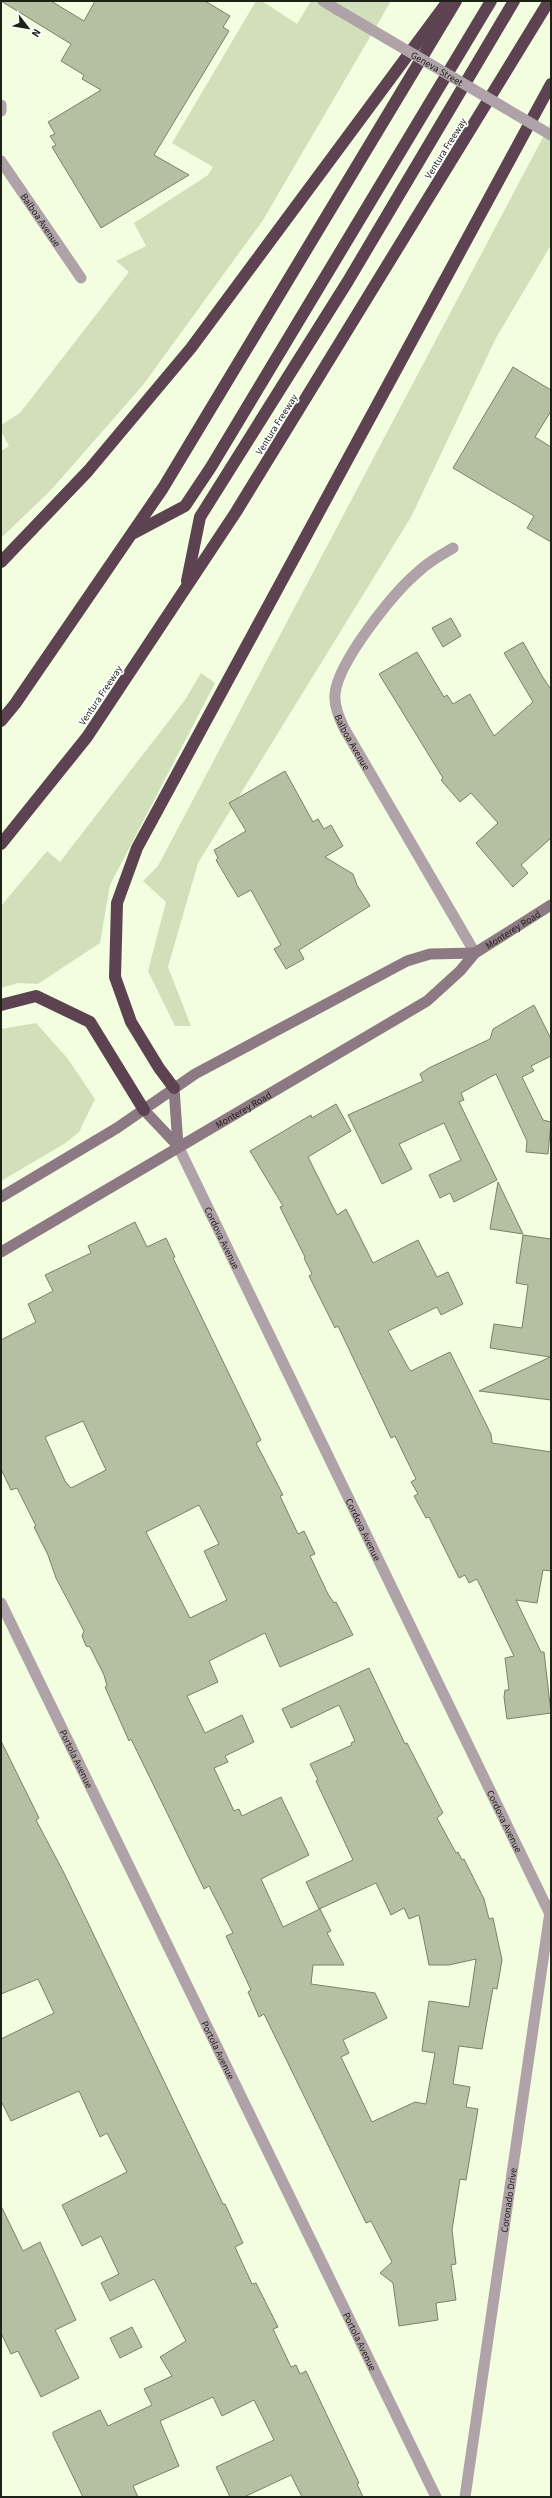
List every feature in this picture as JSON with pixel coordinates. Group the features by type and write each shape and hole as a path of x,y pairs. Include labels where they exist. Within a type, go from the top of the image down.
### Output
{"highway":[{"path":"1,562 88,471 191,348 448,1"},
{"path":"1,721 15,704 171,475 456,1"},
{"path":"131,535 185,506 212,467 491,1"},
{"path":"186,588 200,517 348,281 514,1"},
{"name":"Ventura Freeway","path":"1,844 87,737 236,512 549,1"},
{"path":"174,1088 159,1068 131,1022 115,977 117,903 137,848 551,84"},
{"path":"1,1005 36,996 90,1022 144,1110"}],"main road":[{"name":"Monterey Road","path":"1,1252 178,1146 427,1001 460,971 475,953 551,905"},
{"name":"Monterey Road","path":"1,1197 144,1110 195,1074 407,961 430,954 475,953"},
{"path":"174,1088 178,1146"},
{"path":"144,1110 178,1146"}],"street":[{"name":"Geneva Street","path":"323,1 551,135"},
{"path":"1,105 1,111"},
{"name":"Balboa Avenue","path":"1,161 81,278"},
{"name":"Balboa Avenue","path":"453,548 418,571 384,608 347,662 339,678 335,694 337,712 344,728 475,953"},
{"name":"Cordova Avenue","path":"178,1146 550,1907"},
{"name":"Portola Avenue","path":"1,1603 436,2497"},
{"name":"Coronado Drive","path":"465,2497 550,1907"}],"green space":[{"path":"256,1 262,1 297,24 311,1 391,1 263,220 143,385 51,490 1,538 1,451 9,446 1,431 1,425 20,413 129,272 116,261 146,246 134,223 208,175 213,167 172,143"},
{"path":"551,122 551,245 496,338 411,517 198,863 168,967 191,1026 175,1026 148,971 166,902 143,881 158,866"},
{"path":"201,673 215,683 110,885 100,943 38,984 18,983 1,988 1,906 47,851 60,862 185,700"},
{"path":"36,1023 68,1059 95,1099 79,1132 64,1144 1,1181 1,1029"}],"building":[{"path":"1,1 51,1 84,21 95,1 205,1 230,16 223,27 229,31 154,155 189,175 101,228 52,147 56,145 50,136 55,134 48,122 101,90 82,79 84,75 61,61 71,44"},
{"path":"513,367 551,390 551,411 535,437 551,447 551,542 527,528 534,516 453,468"},
{"path":"451,618 461,636 443,647 432,628"},
{"path":"523,642 542,676 550,688 551,687 551,838 521,865 528,873 513,887 476,843 498,823 471,793 460,802 441,780 443,778 379,674 417,652 444,697 447,695 453,704 470,694 494,736 533,702 504,653"},
{"path":"285,771 313,822 318,819 324,829 331,825 343,846 325,857 353,874 357,885 370,906 299,950 304,959 286,969 274,949 281,945 251,890 238,897 216,860 218,858 214,850 246,831 229,803"},
{"path":"534,1005 551,1039 551,1056 531,1066 534,1071 522,1077 543,1120 551,1122 548,1154 526,1152 527,1141 496,1074 461,1093 464,1100 459,1102 497,1180 454,1202 450,1193 440,1198 429,1175 461,1160 444,1123 399,1144 412,1169 382,1184 348,1115 423,1081 420,1074 429,1068 490,1039 493,1029"},
{"path":"336,1104 351,1131 308,1157 337,1215 346,1209 373,1263 418,1240 437,1277 448,1272 463,1304 441,1315 437,1307 388,1331 409,1369 411,1371 450,1352 491,1434 492,1443 551,1452 551,1571 543,1570 537,1603 516,1600 541,1652 544,1652 551,1713 507,1719 504,1697 505,1690 509,1690 505,1658 514,1656 477,1579 469,1583 465,1575 459,1578 429,1517 426,1518 414,1496 418,1494 411,1482 416,1479 395,1436 391,1438 338,1326 335,1328 309,1276 312,1274 280,1207 283,1206 250,1151 311,1115 312,1118"},
{"path":"498,1182 523,1234 490,1229"},
{"path":"135,1222 147,1247 166,1238 175,1257 173,1258 261,1440 256,1443 283,1495 280,1496 298,1534 304,1531 315,1554 310,1556 328,1594 334,1603 336,1602 353,1635 280,1667 265,1633 209,1661 218,1682 187,1696 205,1733 242,1715 254,1742 225,1756 228,1762 214,1768 234,1811 239,1809 242,1816 281,1797 309,1855 261,1879 283,1927 320,1909 331,1931 327,1933 344,1965 313,1965 311,1984 375,1993 387,2018 343,2040 349,2053 341,2057 372,2122 415,2102 426,2104 435,2053 422,2051 429,2001 469,2007 476,1959 449,1965 429,1965 419,1915 409,1919 404,1908 391,1915 376,1883 319,1909 306,1882 353,1860 316,1781 318,1780 310,1764 352,1745 351,1743 355,1741 339,1705 291,1728 282,1709 369,1668 405,1744 407,1743 443,1813 437,1818 456,1853 458,1852 462,1860 464,1859 484,1899 489,1919 493,1918 502,1960 497,1989 493,1988 482,2049 459,2046 453,2084 470,2087 466,2107 478,2109 466,2180 460,2179 452,2230 456,2264 451,2265 456,2300 436,2303 438,2320 399,2326 393,2283 380,2273 392,2262 371,2221 366,2223 264,2014 259,2017 248,1992 251,1990 226,1936 233,1933 209,1886 204,1889 131,1739 129,1741 105,1687 107,1686 104,1675 90,1647 86,1646 82,1636 84,1631 56,1578 48,1555 34,1527 36,1526 17,1488 11,1490 1,1469 1,1340 36,1322 28,1304 53,1291 45,1275 91,1253 88,1246","holes":["83,1421 106,1470 71,1488 65,1481 45,1437","199,1505 219,1544 204,1551 227,1600 190,1618 146,1532"]},
{"path":"523,1235 551,1239 551,1400 479,1391 550,1357 490,1348 494,1324 522,1328 528,1285 516,1283"},
{"path":"1,1741 39,1818 36,1820 64,1873 223,2204 225,2204 243,2243 235,2247 252,2284 256,2283 278,2327 273,2329 291,2367 296,2365 300,2374 306,2371 359,2483 357,2484 363,2497 302,2497 291,2475 244,2497 230,2497 216,2467 274,2440 254,2400 222,2416 213,2397 160,2421 179,2466 133,2486 138,2497 83,2497 53,2435 53,2432 100,2410 108,2426 152,2405 144,2389 172,2376 160,2357 186,2341 154,2279 110,2301 101,2283 119,2274 101,2236 82,2246 62,2205 127,2172 107,2133 100,2137 79,2091 11,2121 1,2101 1,2039 54,2013 38,1979 1,1994"},
{"path":"1,2206 23,2251 40,2242 76,2320 55,2330 79,2378 41,2397 18,2351 11,2354 1,2333"},
{"path":"132,2327 142,2347 120,2358 110,2338"}]}
